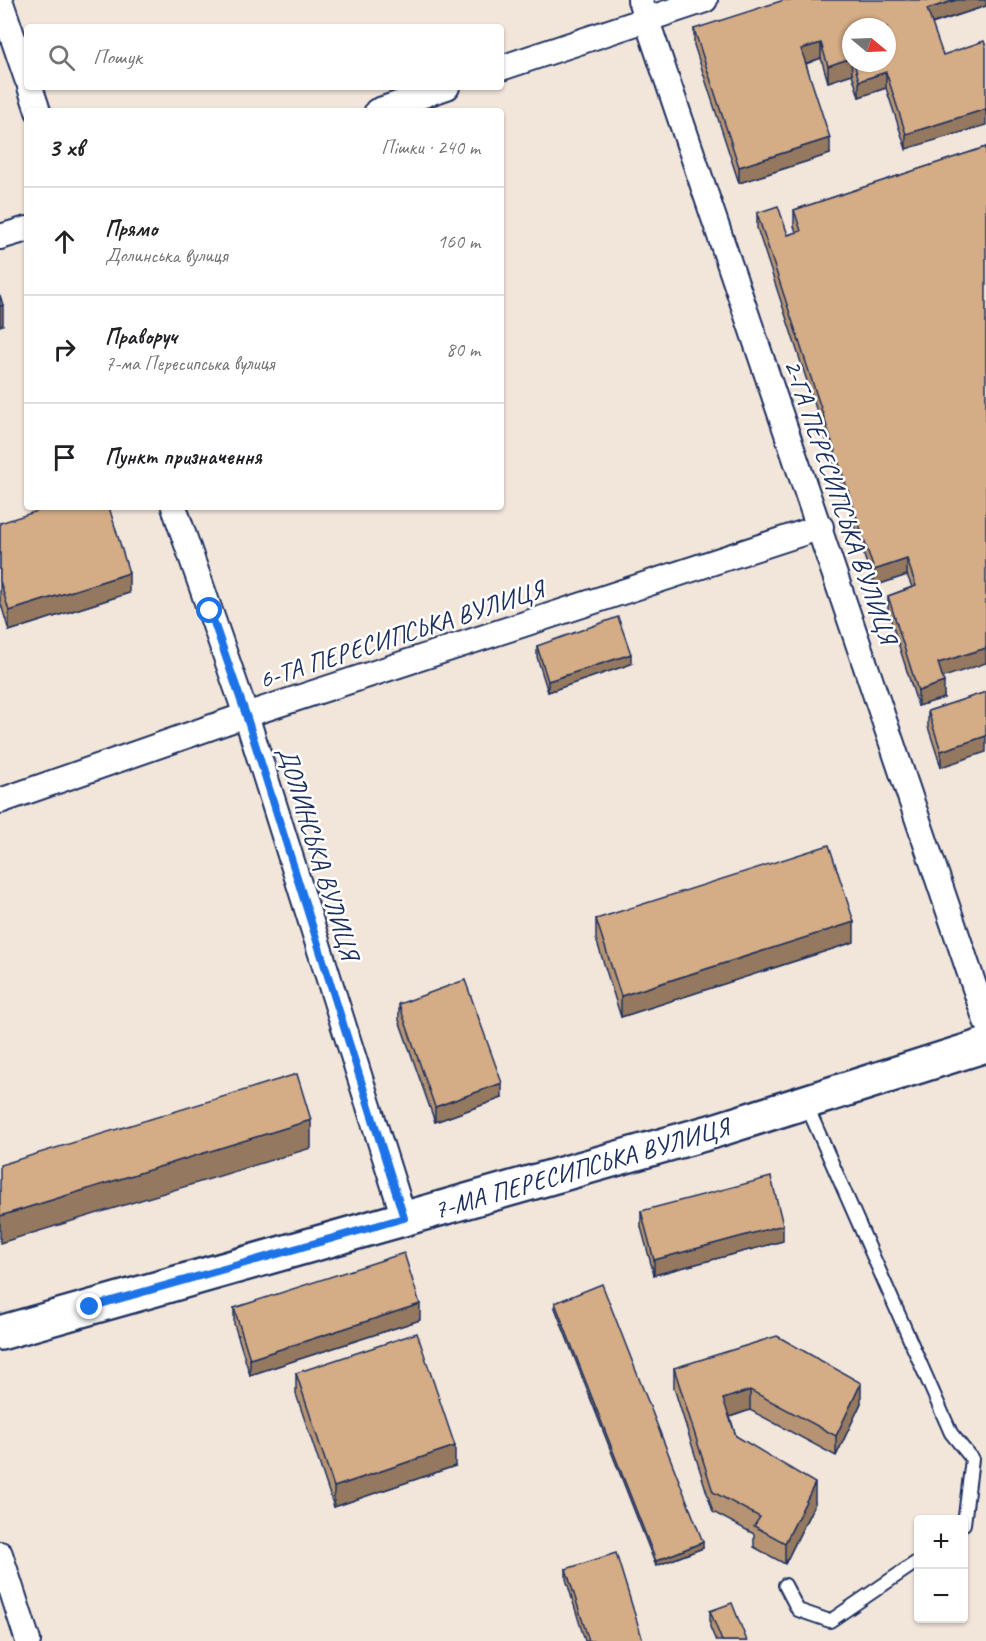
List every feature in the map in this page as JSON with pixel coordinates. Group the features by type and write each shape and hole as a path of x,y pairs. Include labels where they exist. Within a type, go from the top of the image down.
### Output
{"main road":[{"name":"7-МА ПЕРЕСИПСЬКА ВУЛИЦЯ","path":"0,1333 806,1103 986,1045"}],"street":[{"path":"0,0 24,70"},
{"path":"504,67 643,9 705,0"},
{"name":"2-ГА ПЕРЕСИПСЬКА ВУЛИЦЯ","path":"643,9 821,527 986,1021"},
{"path":"31,90 37,108"},
{"path":"386,108 438,90"},
{"path":"0,237 24,230"},
{"name":"ДОЛИНСЬКА ВУЛИЦЯ","path":"175,510 246,715 404,1218"},
{"name":"6-ТА ПЕРЕСИПСЬКА ВУЛИЦЯ","path":"0,801 246,715 821,527"},
{"path":"0,1554 28,1641"}],"lane":[{"path":"806,1103 951,1433 972,1459 964,1515"},
{"path":"785,1585 798,1610 830,1621 914,1564"}],"building":[{"path":"784,0 956,0 927,9 943,55 984,41 986,47 986,109 906,134 886,72 896,72 896,18 842,18 842,61 828,66 821,43 801,49 830,138 739,167 694,29"},
{"path":"856,72 886,72 859,81"},
{"path":"986,147 986,648 938,663 944,682 918,691 888,596 916,586 907,559 874,570 757,213 778,206 788,235 801,231 794,210"},
{"path":"41,510 110,510 129,573 9,611 0,581 0,523"},
{"path":"618,617 631,654 548,681 537,646"},
{"path":"986,692 986,736 941,751 928,711"},
{"path":"829,845 854,922 621,996 596,919"},
{"path":"465,980 502,1083 435,1107 399,1004"},
{"path":"297,1074 311,1120 0,1216 0,1165"},
{"path":"771,1177 783,1225 654,1260 641,1211"},
{"path":"404,1253 420,1304 250,1359 234,1308"},
{"path":"602,1284 703,1542 656,1561 555,1303"},
{"path":"417,1333 455,1446 334,1487 296,1373"},
{"path":"777,1336 861,1383 836,1436 750,1390 723,1399 736,1436 815,1483 785,1543 754,1526 760,1517 713,1492 674,1368"},
{"path":"616,1553 643,1641 589,1641 566,1569"},
{"path":"732,1603 747,1641 722,1641 710,1611"}],"route":[{"path":"90,1307 404,1218 246,715 210,611"}]}
